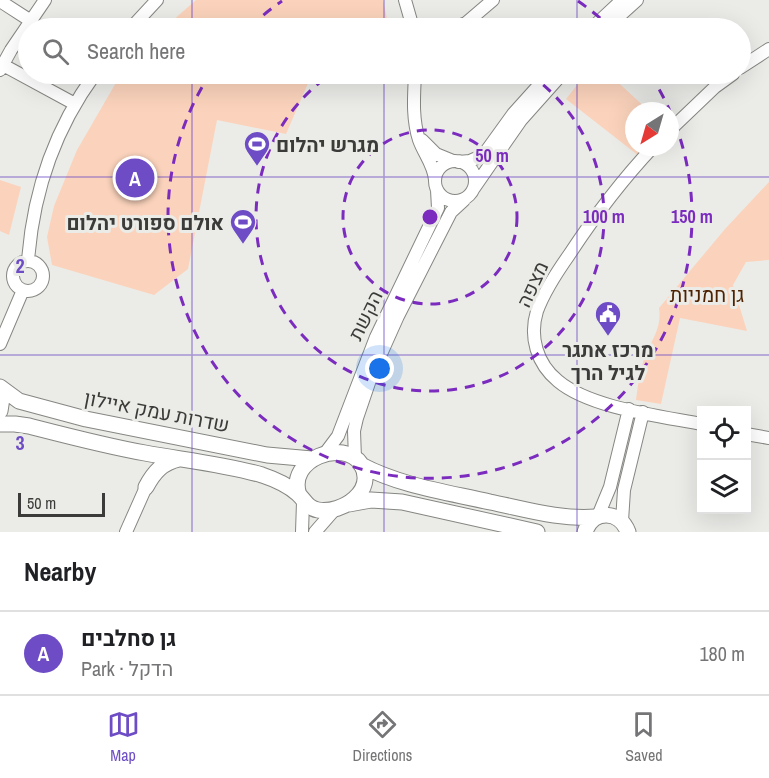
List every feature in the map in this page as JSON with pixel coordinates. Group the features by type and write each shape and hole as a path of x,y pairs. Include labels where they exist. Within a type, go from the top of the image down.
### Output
{"main road":[{"name":"שדרות עמק איילון","path":"0,387 19,401 86,419 267,455 318,457"},
{"path":"0,387 2,398 0,411"},
{"path":"0,424 29,426 261,475 283,483 308,507 317,510 371,500 402,502 537,532"},
{"path":"134,450 145,465 146,487"},
{"path":"301,498 296,486 299,472 318,457 342,453 392,479 406,483 567,518 611,515 625,526 640,532"},
{"path":"146,487 156,471 163,465 181,459"},
{"path":"342,506 354,501 362,490 364,479 358,461"},
{"path":"585,532 597,517"}],"street":[{"path":"33,18 45,0"},
{"path":"140,18 157,0"},
{"path":"405,0 410,18"},
{"path":"472,18 493,0"},
{"path":"603,18 622,0"},
{"path":"617,18 637,0"},
{"path":"0,1 26,18"},
{"path":"18,42 2,67 18,75"},
{"path":"751,62 769,50"},
{"path":"36,84 75,104"},
{"path":"28,261 33,212 39,189 56,141 88,84"},
{"path":"415,84 414,114 417,134 434,172 436,187 446,199 452,201 464,200 470,195 521,120 553,84"},
{"path":"436,187 438,171 447,163 470,161 479,157 540,84"},
{"path":"679,122 720,84"},
{"path":"417,134 436,154 467,165 475,176 474,188"},
{"name":"מצפה","path":"645,156 615,191 566,260 537,312 534,332 536,353 546,370 567,387 592,400 697,423"},
{"name":"הקשת","path":"318,457 338,436 376,337 438,208 436,187"},
{"name":"הקשת","path":"358,461 354,431 372,374 386,341 451,212 464,200"},
{"path":"28,261 38,265 43,279 38,288 23,290 16,285 13,276 18,265 28,261"},
{"path":"1,339 23,290"},
{"path":"597,517 610,487 629,409"},
{"path":"625,526 624,490 643,412"},
{"path":"751,435 769,438"},
{"path":"126,532 146,487"},
{"path":"301,498 302,532"},
{"path":"315,532 342,506"}],"green space":[{"path":"196,0 383,0 387,18 175,18"},
{"path":"115,84 308,84 286,134 217,120 188,269 154,295 52,265 47,237 54,206 77,150"},
{"path":"578,84 620,84 639,102 625,102 625,145 566,99"},
{"path":"0,180 21,187 9,235 0,231"},
{"name":"גן חמניות","path":"769,182 769,260 746,262 733,285 747,331 680,318 661,404 636,400 642,365 658,326 659,308 725,229"}],"place":[{"name":"מגרש יהלום","path":"257,167"},
{"name":"גן סחלבים","path":"135,178"},
{"name":"אולם ספורט יהלום","path":"243,245"},
{"name":"מרכז אתגר לגיל הרך","path":"608,337"}]}
